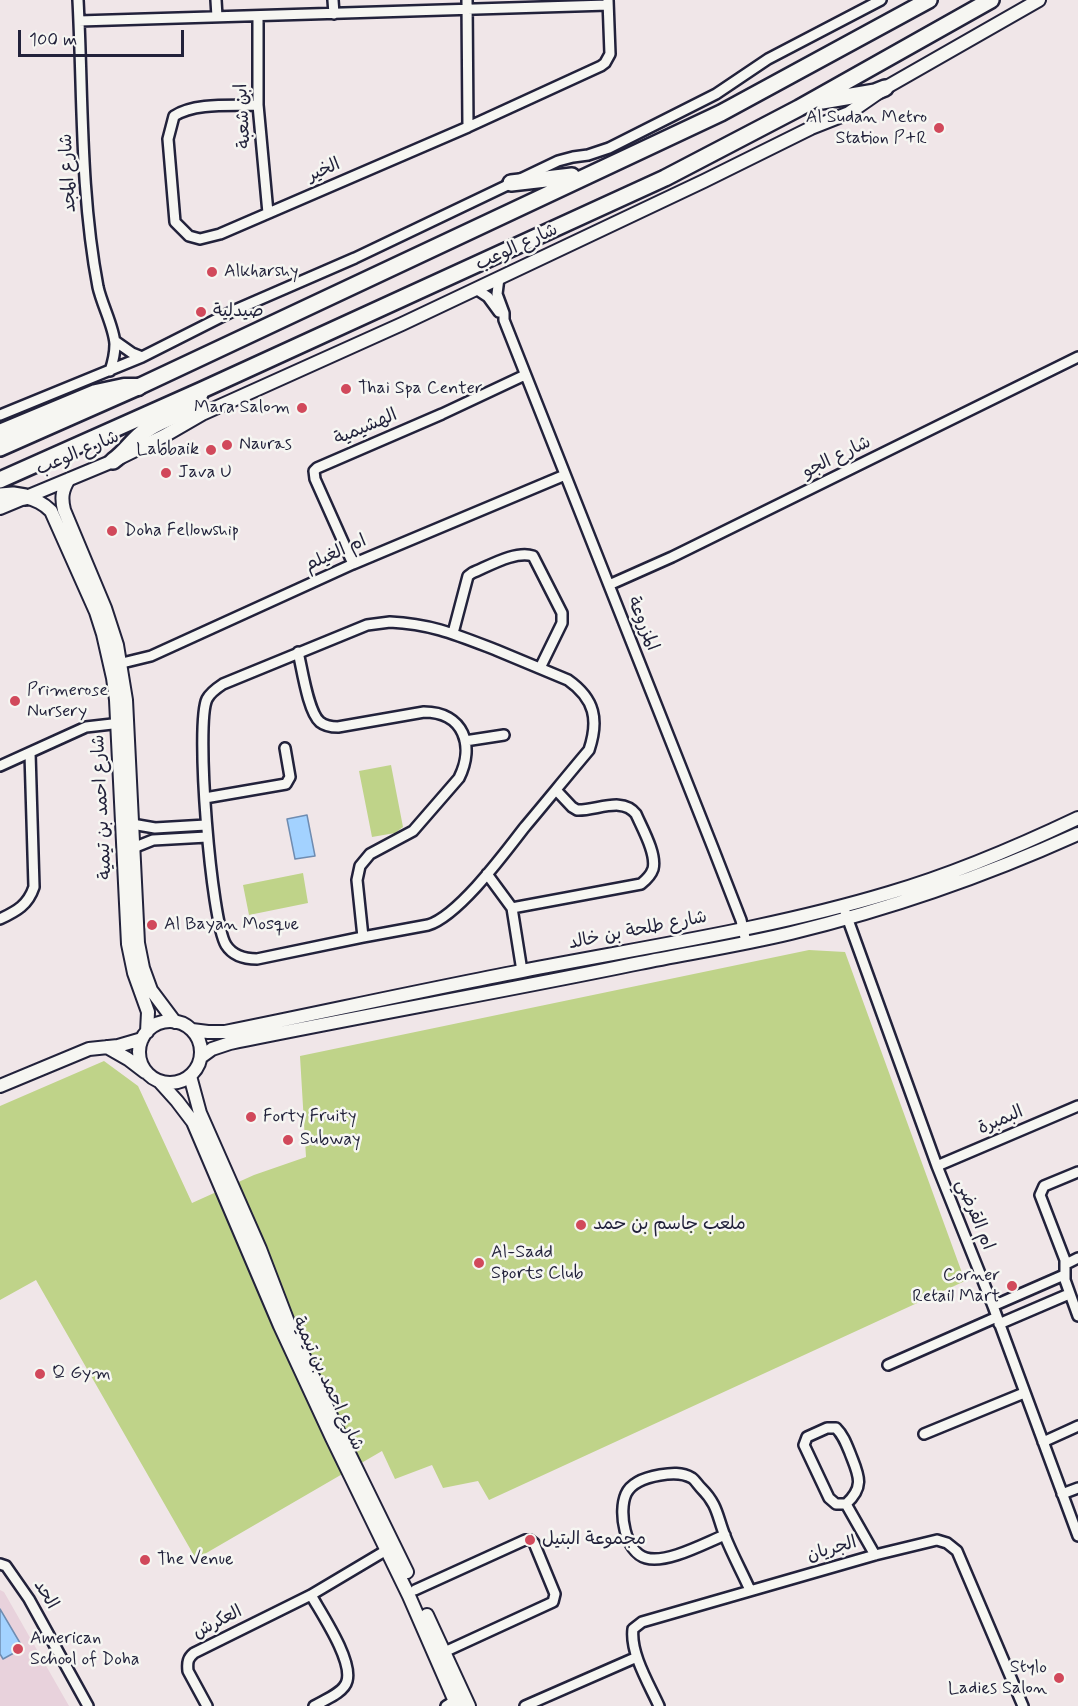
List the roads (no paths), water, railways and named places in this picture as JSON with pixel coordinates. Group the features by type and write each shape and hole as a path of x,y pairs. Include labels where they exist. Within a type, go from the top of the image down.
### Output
{"highway":[{"path":"0,433 96,393 124,387 138,387"}],"main road":[{"name":"شارع الوعب","path":"0,448 138,387 721,112 929,0"},
{"name":"شارع الوعب","path":"0,480 665,178 799,108 991,0"},
{"path":"799,108 885,88"},
{"path":"511,183 548,180 596,171"},
{"path":"113,460 128,449 146,430 185,410 202,390"},
{"path":"0,496 25,497"}],"street":[{"name":"شارع المجد","path":"78,0 91,249 100,295 115,341 110,371"},
{"path":"216,0 217,17"},
{"path":"333,0 334,14"},
{"path":"0,415 142,357 233,311 355,258 558,161 595,153 618,143 716,94 768,59 880,0"},
{"name":"شارع الوعب","path":"0,508 113,460 164,436 202,414 392,329 811,128 849,113 885,88 1039,0"},
{"path":"79,21 334,14 467,5 608,3"},
{"name":"الخير","path":"258,105 194,108 174,116 168,139 173,209 175,222 189,236 200,238 220,234 468,127 605,63 610,54 608,3"},
{"path":"467,5 468,127"},
{"name":"ابن شعبة","path":"258,16 258,105 268,213"},
{"name":"المزروعة","path":"499,278 497,294 504,313 504,320"},
{"name":"المزروعة","path":"476,289 488,297 504,320 709,837 746,942"},
{"path":"115,341 142,357"},
{"name":"شارع الجو","path":"609,585 672,557 1078,357"},
{"name":"الهشيمية","path":"353,564 315,479 314,471 525,375"},
{"name":"ام الغيلم","path":"116,664 142,659 160,652 353,564 565,475"},
{"name":"شارع احمد بن تيمية","path":"69,479 62,493 64,510 115,635 116,700 122,723 132,824 138,943 152,990 162,1007 175,1022"},
{"name":"شارع احمد بن تيمية","path":"25,497 44,504 54,515 116,664"},
{"path":"453,633 468,576 516,555 526,553 533,556 562,614 562,623 540,668"},
{"path":"390,622 432,627 453,633 568,680 580,688 587,697 595,729 589,750 487,874 439,922 257,959 245,959 233,953 225,944 217,915 206,825 202,724 207,700 213,691 223,684 298,652 367,625 390,622"},
{"path":"298,652 312,712 319,721 327,726 338,727 434,712 444,714 453,720 465,741 464,768 459,778 413,831 370,855 360,866 357,880 363,937"},
{"path":"0,766 86,727 122,723"},
{"name":"شارع احمد بن تيمية","path":"122,723 128,944 134,973 148,1012 144,1036"},
{"path":"465,741 504,735"},
{"path":"205,798 286,784 290,777 285,748"},
{"path":"0,919 25,905 34,887 30,753"},
{"path":"512,908 641,884 653,869 653,856 632,808 619,805 577,810 556,790"},
{"name":"شارع طلحة بن خالد","path":"201,1057 212,1049 230,1043 792,933 943,876 1078,818"},
{"path":"132,824 165,828 206,825"},
{"path":"165,828 165,839"},
{"name":"شارع طلحة بن خالد","path":"192,1030 225,1032 522,971 776,923 896,904 1003,866 1078,834"},
{"path":"133,848 146,842 165,839 207,837"},
{"path":"487,874 512,908 522,971"},
{"name":"ام القرضي","path":"844,912 937,1166 993,1306 1078,1536"},
{"path":"0,1086 89,1048 130,1043 144,1036 159,1023 175,1022 192,1030 201,1047 201,1057 190,1076 176,1083 168,1083 154,1078 128,1059 106,1047"},
{"path":"144,1036 140,1046 141,1062 154,1078"},
{"name":"شارع احمد بن تيمية","path":"190,1076 200,1113 260,1249 288,1322 440,1654"},
{"name":"شارع احمد بن تيمية","path":"154,1078 177,1101 193,1122 284,1334 332,1438 415,1590 458,1703"},
{"name":"البمبرة","path":"937,1166 1078,1106"},
{"path":"1078,1172 1044,1186 1040,1195 1066,1264 1064,1275 1078,1316"},
{"path":"1066,1264 1078,1258"},
{"path":"993,1306 1064,1275"},
{"path":"888,1365 1069,1294"},
{"path":"924,1434 1024,1393"},
{"path":"1043,1442 1078,1426"},
{"path":"827,1428 836,1428 842,1434 859,1477 854,1497 846,1504 836,1504 829,1498 804,1445 807,1437 827,1428"},
{"path":"725,1535 675,1555 659,1559 645,1558 635,1550 626,1533 622,1513 627,1492 644,1478 678,1473 692,1478 711,1497 750,1590"},
{"path":"1062,1494 1078,1488"},
{"path":"846,1504 875,1555"},
{"path":"415,1590 525,1540 530,1540 534,1543 555,1594 553,1602 440,1654"},
{"name":"الجريان","path":"659,1706 637,1658 632,1639 633,1629 642,1622 875,1555 937,1540 947,1543 957,1551 1023,1706"},
{"name":"العكرش","path":"207,1706 188,1671 189,1658 194,1653 311,1595 391,1547"},
{"name":"الحد","path":"3,1565 29,1599 88,1706"},
{"path":"311,1595 341,1648 348,1671 347,1682 341,1690 314,1706"},
{"path":"525,1706 637,1658"}],"water":[{"path":"307,815 315,856 295,859 287,819"},
{"path":"0,1609 23,1648 3,1659 0,1654"}],"place":[{"name":"Al Sudan Metro Station P+R","path":"939,128"},
{"name":"Alkharshy","path":"212,272"},
{"name":"صيدلية","path":"201,312"},
{"name":"Thai Spa Center","path":"346,389"},
{"name":"Mara Salom","path":"302,408"},
{"name":"Nauras","path":"227,445"},
{"name":"Labbaik","path":"211,450"},
{"name":"Java U","path":"166,473"},
{"name":"Doha Fellowship","path":"112,531"},
{"name":"Primerose Nursery","path":"15,701"},
{"name":"Al Bayan Mosque","path":"152,925"},
{"name":"Forty Fruity","path":"251,1117"},
{"name":"Subway","path":"288,1140"},
{"name":"ملعب جاسم بن حمد","path":"581,1225"},
{"name":"Al-Sadd Sports Club","path":"479,1263"},
{"name":"Corner Retail Mart","path":"1012,1286"},
{"name":"Q Gym","path":"40,1374"},
{"name":"مجموعة البتيل","path":"530,1540"},
{"name":"The Venue","path":"145,1560"},
{"name":"American School of Doha","path":"18,1649"},
{"name":"Stylo Ladies Salon","path":"1059,1678"}]}
